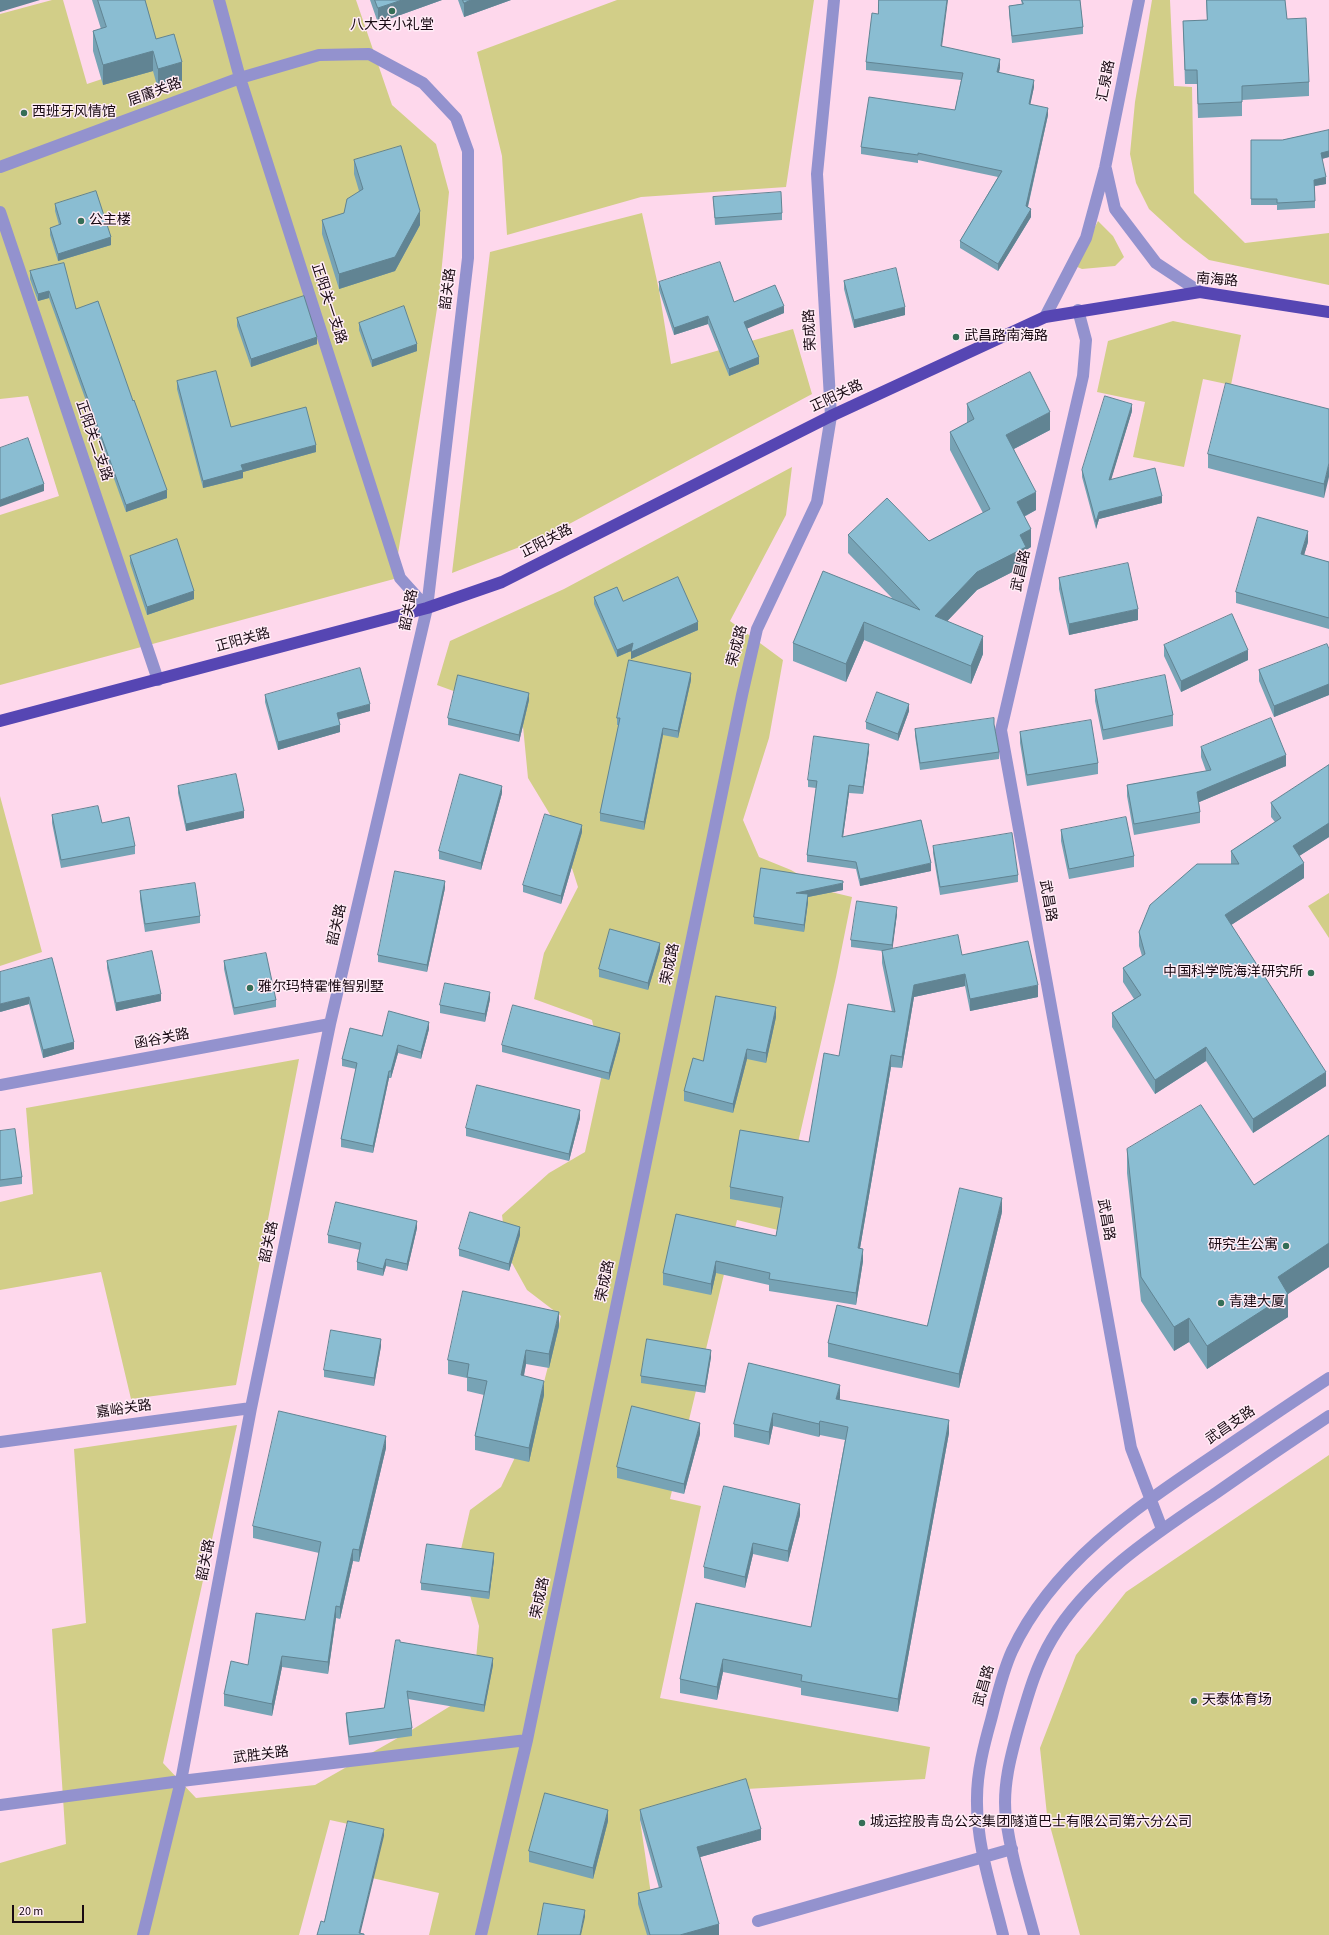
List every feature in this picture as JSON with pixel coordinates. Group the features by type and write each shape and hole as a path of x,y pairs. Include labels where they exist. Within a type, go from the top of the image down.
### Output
{"main road":[{"name":"南海路","path":"1078,310 1200,292 1329,312"},
{"name":"正阳关路","path":"0,721 427,608 502,582 831,416 1045,317 1078,310"}],"street":[{"name":"正阳关一支路","path":"219,0 240,78 400,578 427,608"},
{"name":"荣成路","path":"481,1935 527,1740 742,695 757,629 817,502 831,416 818,174 834,0"},
{"name":"汇泉路","path":"1045,317 1086,238 1105,168 1139,0"},
{"name":"韶关路","path":"143,1935 181,1781 251,1408 330,1024 427,608 468,258 468,151 456,118 423,83 369,54 319,55 276,68"},
{"name":"居庸关路","path":"0,167 240,78 276,68"},
{"path":"1105,168 1115,209 1156,263 1200,292"},
{"name":"正阳关二支路","path":"0,212 158,680"},
{"name":"武昌路","path":"1078,310 1086,340 1083,376 1001,730 1131,1448 1162,1529"},
{"name":"函谷关路","path":"0,1085 330,1024"},
{"name":"武昌支路","path":"1150,1498 1329,1378"},
{"name":"嘉峪关路","path":"0,1442 251,1408"},
{"path":"1034,1935 1012,1849 1006,1817 1006,1792 1009,1767 1030,1687 1040,1662 1053,1637 1071,1612 1093,1586 1162,1529 1329,1416"},
{"name":"武昌路","path":"1003,1935 983,1857 978,1823 977,1797 979,1772 1001,1678 1012,1651 1024,1628 1050,1590 1078,1558 1150,1498"},
{"name":"武胜关路","path":"0,1805 181,1781 527,1740"},
{"path":"758,1921 1012,1849"}],"shaded area":[{"path":"52,0 63,0 87,84 147,64 128,0 356,0 392,105 436,144 449,192 439,296 394,579 0,685 0,515 59,496 28,396 0,399 0,14"},
{"path":"617,0 814,0 786,187 641,197 507,235 502,156 477,52"},
{"path":"1152,0 1170,0 1174,86 1192,87 1194,193 1245,243 1329,233 1329,285 1209,260 1183,240 1149,209 1136,183 1130,154 1135,102"},
{"path":"642,213 659,290 671,364 793,329 812,394 543,538 452,573 490,252"},
{"path":"1098,221 1113,236 1124,257 1115,266 1082,269 1075,266"},
{"path":"1173,321 1241,335 1231,385 1203,379 1184,467 1133,457 1145,402 1097,392 1108,341"},
{"path":"792,467 786,515 730,621 783,660 769,738 743,820 759,857 791,870 827,891 852,897 836,977 778,1230 737,1220 670,1499 701,1506 660,1698 930,1747 925,1779 746,1789 640,1820 657,1935 429,1935 439,1893 354,1874 362,1827 330,1820 299,1935 0,1935 0,1863 66,1844 52,1629 86,1623 74,1449 237,1425 163,1763 196,1798 315,1785 410,1731 473,1692 479,1626 459,1558 470,1510 501,1487 536,1413 561,1316 527,1290 507,1254 502,1215 549,1173 585,1152 603,1069 592,1020 534,999 544,953 578,887 560,831 528,778 522,716 437,685 450,641 564,589"},
{"path":"0,796 42,952 0,966"},
{"path":"1329,893 1329,938 1308,906"},
{"path":"299,1059 236,1385 131,1399 101,1272 0,1290 0,1202 33,1194 26,1108"},
{"name":"天泰体育场","path":"1329,1455 1329,1935 1080,1935 1047,1815 1040,1748 1076,1655 1126,1592"}],"building":[{"path":"98,0 145,0 156,39 174,34 182,62 158,69 153,51 103,65 93,31 106,27"},
{"path":"375,0 402,0 378,8"},
{"path":"463,0 471,0 464,3"},
{"path":"879,0 947,0 941,46 1000,59 997,72 1034,80 1029,104 1048,108 1026,206 1031,209 998,264 960,241 1002,171 918,153 918,155 861,147 869,97 955,110 963,73 866,62 872,13 878,14"},
{"path":"1022,0 1080,0 1083,27 1012,36 1009,6 1023,4"},
{"path":"1207,0 1285,0 1287,19 1306,18 1309,82 1242,86 1242,102 1198,104 1197,70 1185,70 1183,21 1207,20"},
{"path":"1329,130 1329,151 1321,153 1326,177 1314,180 1315,201 1277,203 1277,199 1251,199 1251,140 1282,140"},
{"path":"401,146 420,211 395,257 339,274 322,220 344,213 347,199 363,189 354,160"},
{"name":"公主楼","path":"96,191 111,237 58,254 50,228 61,224 55,204"},
{"path":"781,192 782,213 715,218 713,197"},
{"path":"720,262 734,302 775,285 784,306 744,322 759,357 729,369 708,316 674,328 659,282"},
{"path":"64,263 76,309 98,301 133,401 134,400 167,490 126,505 49,291 38,294 30,271"},
{"path":"896,268 905,307 854,320 844,281"},
{"path":"304,296 317,337 251,359 237,318"},
{"path":"404,306 417,344 372,360 359,323"},
{"path":"216,371 231,427 306,407 316,445 241,465 243,470 203,481 177,381"},
{"path":"1030,372 1050,412 1006,435 1036,492 1017,502 1031,529 1020,535 1026,547 977,572 935,616 983,636 971,666 864,622 846,664 793,643 823,571 920,610 848,535 887,498 929,541 990,509 950,432 974,419 967,404"},
{"path":"1226,383 1329,409 1329,463 1324,484 1208,454"},
{"path":"1105,396 1132,404 1109,480 1155,468 1162,496 1099,512 1096,522 1082,470"},
{"path":"28,438 44,484 0,500 0,448"},
{"path":"1258,517 1308,531 1301,554 1329,562 1329,618 1236,592"},
{"path":"177,539 194,591 147,607 130,556"},
{"path":"1128,563 1138,609 1069,624 1059,578"},
{"path":"678,577 698,622 631,652 633,643 617,650 594,597 617,587 623,601"},
{"path":"1232,614 1248,650 1181,681 1164,645"},
{"path":"1327,644 1329,649 1329,684 1274,706 1259,670"},
{"path":"629,660 691,673 678,731 663,728 644,822 600,813 620,718 617,718"},
{"path":"360,668 370,704 337,713 340,725 278,742 265,695"},
{"path":"458,675 529,693 519,735 448,718"},
{"path":"1165,675 1173,715 1103,730 1095,690"},
{"path":"877,692 909,704 898,734 866,722"},
{"path":"994,718 999,752 920,763 915,729"},
{"path":"1271,718 1286,755 1197,792 1200,812 1134,824 1127,785 1211,770 1201,747"},
{"path":"1091,720 1098,763 1027,775 1020,732"},
{"path":"814,736 869,744 863,787 849,785 842,837 921,820 931,863 860,879 856,862 807,855 817,781 808,780"},
{"path":"1329,765 1329,823 1293,846 1304,863 1225,915 1326,1072 1253,1119 1206,1047 1155,1080 1112,1013 1141,995 1123,968 1145,954 1139,932 1150,905 1197,864 1239,864 1231,851 1281,818 1271,803"},
{"path":"236,774 244,811 186,824 178,786"},
{"path":"460,774 502,786 481,863 439,851"},
{"path":"98,806 102,823 129,817 135,846 61,860 52,815"},
{"path":"545,814 582,825 561,896 523,885"},
{"path":"1126,817 1134,856 1069,869 1061,830"},
{"path":"1012,833 1018,875 940,887 933,846"},
{"path":"761,868 843,881 843,883 796,893 808,894 804,925 754,917"},
{"path":"395,871 445,881 427,965 378,955"},
{"path":"195,883 200,916 145,924 140,891"},
{"path":"857,901 897,907 892,945 851,940"},
{"path":"610,929 660,943 648,983 599,969"},
{"path":"958,935 962,955 1028,941 1038,985 970,999 965,974 914,985 902,1057 891,1055 858,1248 863,1249 856,1293 769,1279 770,1273 716,1261 711,1284 663,1273 676,1214 776,1236 783,1197 730,1187 740,1130 809,1142 824,1053 839,1056 848,1004 895,1012 882,951"},
{"path":"152,951 161,994 116,1003 107,961"},
{"name":"雅尔玛特霍惟智别墅","path":"266,953 276,1000 234,1008 224,961"},
{"path":"52,958 74,1042 43,1050 29,997 0,1004 0,972"},
{"path":"445,983 490,992 485,1014 440,1005"},
{"path":"716,996 776,1007 766,1053 747,1049 733,1104 684,1091 693,1058 703,1061"},
{"path":"513,1005 620,1033 609,1073 502,1045"},
{"path":"389,1011 429,1022 421,1052 398,1045 391,1071 389,1071 373,1146 341,1139 357,1063 342,1059 350,1028 382,1036"},
{"path":"477,1085 580,1110 569,1154 466,1128"},
{"path":"1201,1105 1254,1185 1329,1135 1329,1243 1278,1277 1288,1294 1207,1346 1189,1318 1174,1327 1141,1277 1127,1149"},
{"path":"15,1129 22,1177 0,1180 0,1131"},
{"path":"960,1188 1002,1198 959,1374 828,1343 837,1305 927,1326"},
{"path":"336,1202 417,1221 407,1264 386,1259 383,1269 357,1262 361,1243 328,1235"},
{"path":"470,1212 520,1227 509,1264 459,1249"},
{"path":"463,1291 559,1312 549,1354 526,1350 521,1375 544,1381 529,1448 475,1436 487,1381 467,1377 469,1364 448,1360"},
{"path":"331,1330 381,1339 374,1378 324,1370"},
{"path":"647,1339 711,1350 705,1386 641,1376"},
{"path":"749,1363 840,1385 836,1399 949,1420 898,1699 801,1681 802,1675 723,1659 717,1687 680,1679 696,1603 811,1627 848,1427 820,1421 819,1424 773,1413 769,1432 734,1424"},
{"path":"632,1406 700,1423 684,1484 617,1467"},
{"path":"279,1411 386,1436 359,1550 353,1549 340,1607 336,1606 328,1662 282,1656 272,1704 224,1694 231,1661 248,1665 256,1613 305,1620 321,1542 253,1526"},
{"path":"724,1486 800,1504 788,1551 753,1543 745,1577 704,1567"},
{"path":"427,1544 494,1553 489,1592 421,1583"},
{"path":"396,1640 400,1640 400,1642 493,1658 484,1705 407,1691 412,1728 349,1737 346,1713 384,1708"},
{"path":"746,1779 761,1829 697,1847 719,1924 680,1935 650,1935 638,1893 662,1887 640,1810"},
{"path":"545,1793 608,1810 593,1868 529,1851"},
{"path":"348,1821 384,1829 359,1933 364,1935 317,1935 321,1921 324,1922"},
{"path":"544,1903 585,1910 580,1935 538,1935"}],"place":[{"name":"八大关小礼堂","path":"392,11"},
{"name":"西班牙风情馆","path":"24,113"},
{"name":"公主楼","path":"81,221"},
{"name":"武昌路南海路","path":"956,337"},
{"name":"中国科学院海洋研究所","path":"1311,973"},
{"name":"雅尔玛特霍惟智别墅","path":"250,988"},
{"name":"研究生公寓","path":"1286,1246"},
{"name":"青建大厦","path":"1221,1303"},
{"name":"天泰体育场","path":"1194,1701"},
{"name":"城运控股青岛公交集团隧道巴士有限公司第六分公司","path":"862,1823"}]}
